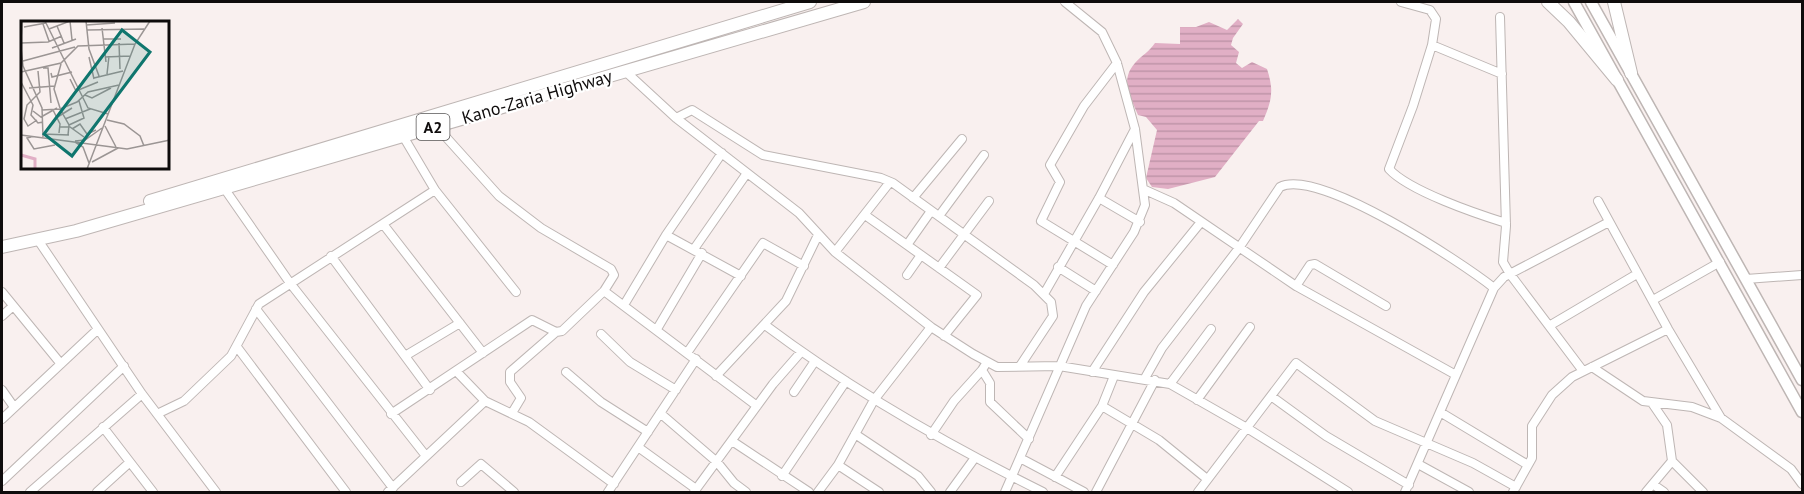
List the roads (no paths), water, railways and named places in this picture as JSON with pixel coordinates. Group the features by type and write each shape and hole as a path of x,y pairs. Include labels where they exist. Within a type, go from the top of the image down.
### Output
{"highway":[{"name":"Kano-Zaria Highway","path":"2,239 72,225 810,2"},
{"name":"Kano-Zaria Highway","path":"2,247 38,240 224,188 864,2"},
{"path":"1548,2 1569,22 1617,80"},
{"path":"1614,2 1631,73"}],"main road":[{"path":"1574,2 1803,412"},
{"path":"1591,2 1803,380"}],"street":[{"path":"1005,492 1086,306 1140,222 1145,205 1145,190 1135,129 1117,63 1102,32 1065,2"},
{"path":"1401,2 1434,14 1436,19 1432,45 1389,170 1400,178 1466,210 1506,223"},
{"path":"1500,17 1506,223 1503,262 1583,371"},
{"path":"1432,45 1502,74"},
{"path":"1113,265 1041,223 1060,182 1050,165 1084,106 1117,63"},
{"path":"625,71 676,118 799,213 835,252 985,366 1059,366 1114,376 1145,378 1170,384 1247,428 1347,492"},
{"path":"676,118 692,110 764,155 881,178 965,234 1044,294 1051,302 1053,316 1020,366"},
{"path":"436,126 499,196 541,228 610,270 614,275 604,291 562,331 556,332 510,372 510,382 521,398 512,414"},
{"path":"1044,294 1100,198 1135,129"},
{"path":"403,136 435,190 516,292"},
{"path":"913,198 962,139"},
{"path":"624,305 666,235 722,153"},
{"path":"907,245 984,155"},
{"path":"657,329 698,251 747,173"},
{"path":"835,252 890,182"},
{"path":"1145,378 1162,348 1239,248 1280,187 1297,183 1342,196 1445,253 1494,288"},
{"path":"224,188 290,283 426,456"},
{"path":"157,414 184,401 237,347 256,309 290,283 435,190"},
{"path":"1145,190 1174,202 1296,286 1456,375"},
{"path":"1100,198 1140,222"},
{"path":"939,268 989,201"},
{"path":"1598,201 1668,329 1721,418"},
{"path":"865,215 976,295 944,336"},
{"path":"1092,372 1144,292 1201,222"},
{"path":"1271,396 1326,436 1407,489 1494,288 1510,274 1609,222"},
{"path":"383,224 483,354"},
{"path":"666,235 741,276"},
{"path":"716,376 786,302 818,235"},
{"path":"38,240 142,394 216,492"},
{"path":"687,353 761,244 765,242 804,266"},
{"path":"908,275 921,255"},
{"path":"331,256 430,390"},
{"path":"1653,300 1720,262"},
{"path":"1296,286 1310,265 1315,264 1386,306"},
{"path":"1059,267 1096,291"},
{"path":"1549,326 1637,274"},
{"path":"1746,279 1803,275"},
{"path":"604,291 757,406"},
{"path":"2,292 62,364"},
{"path":"2,316 13,306"},
{"path":"256,309 393,488 403,492"},
{"path":"391,414 532,320 556,332"},
{"path":"405,356 460,323"},
{"path":"765,325 801,352 931,435 974,459 1043,492"},
{"path":"818,492 838,465 874,400 932,327"},
{"path":"1197,400 1250,327"},
{"path":"1170,384 1210,328"},
{"path":"1198,492 1296,363 1375,421 1473,463 1514,490 1533,451 1531,431 1535,419 1552,395 1572,377 1668,329"},
{"path":"2,419 97,330"},
{"path":"601,334 630,363 676,390"},
{"path":"237,347 346,492"},
{"path":"638,447 695,491 757,406 801,352"},
{"path":"608,492 696,359"},
{"path":"794,392 815,361"},
{"path":"2,481 124,366"},
{"path":"931,435 954,401 985,366"},
{"path":"985,366 990,383 990,402 1029,439"},
{"path":"1592,367 1643,401 1692,407 1721,418 1791,469 1803,484"},
{"path":"457,372 485,401 529,422 614,484"},
{"path":"566,372 601,402 648,432"},
{"path":"1054,477 1102,406 1114,376"},
{"path":"1096,492 1155,380"},
{"path":"782,477 846,381"},
{"path":"2,390 14,407"},
{"path":"30,492 142,394"},
{"path":"393,488 485,401"},
{"path":"1652,403 1666,425 1672,461 1703,492"},
{"path":"1102,406 1169,447 1207,479"},
{"path":"1440,412 1528,465"},
{"path":"660,413 717,462 734,483 746,492"},
{"path":"103,427 153,492"},
{"path":"855,434 918,476 932,492"},
{"path":"732,441 782,477 809,492"},
{"path":"1020,458 1084,492"},
{"path":"950,492 974,459"},
{"path":"1646,492 1672,461"},
{"path":"97,492 130,462"},
{"path":"461,482 481,464 514,492"},
{"path":"1418,464 1469,492"},
{"path":"838,465 879,492"},
{"path":"1654,485 1664,492"}]}
